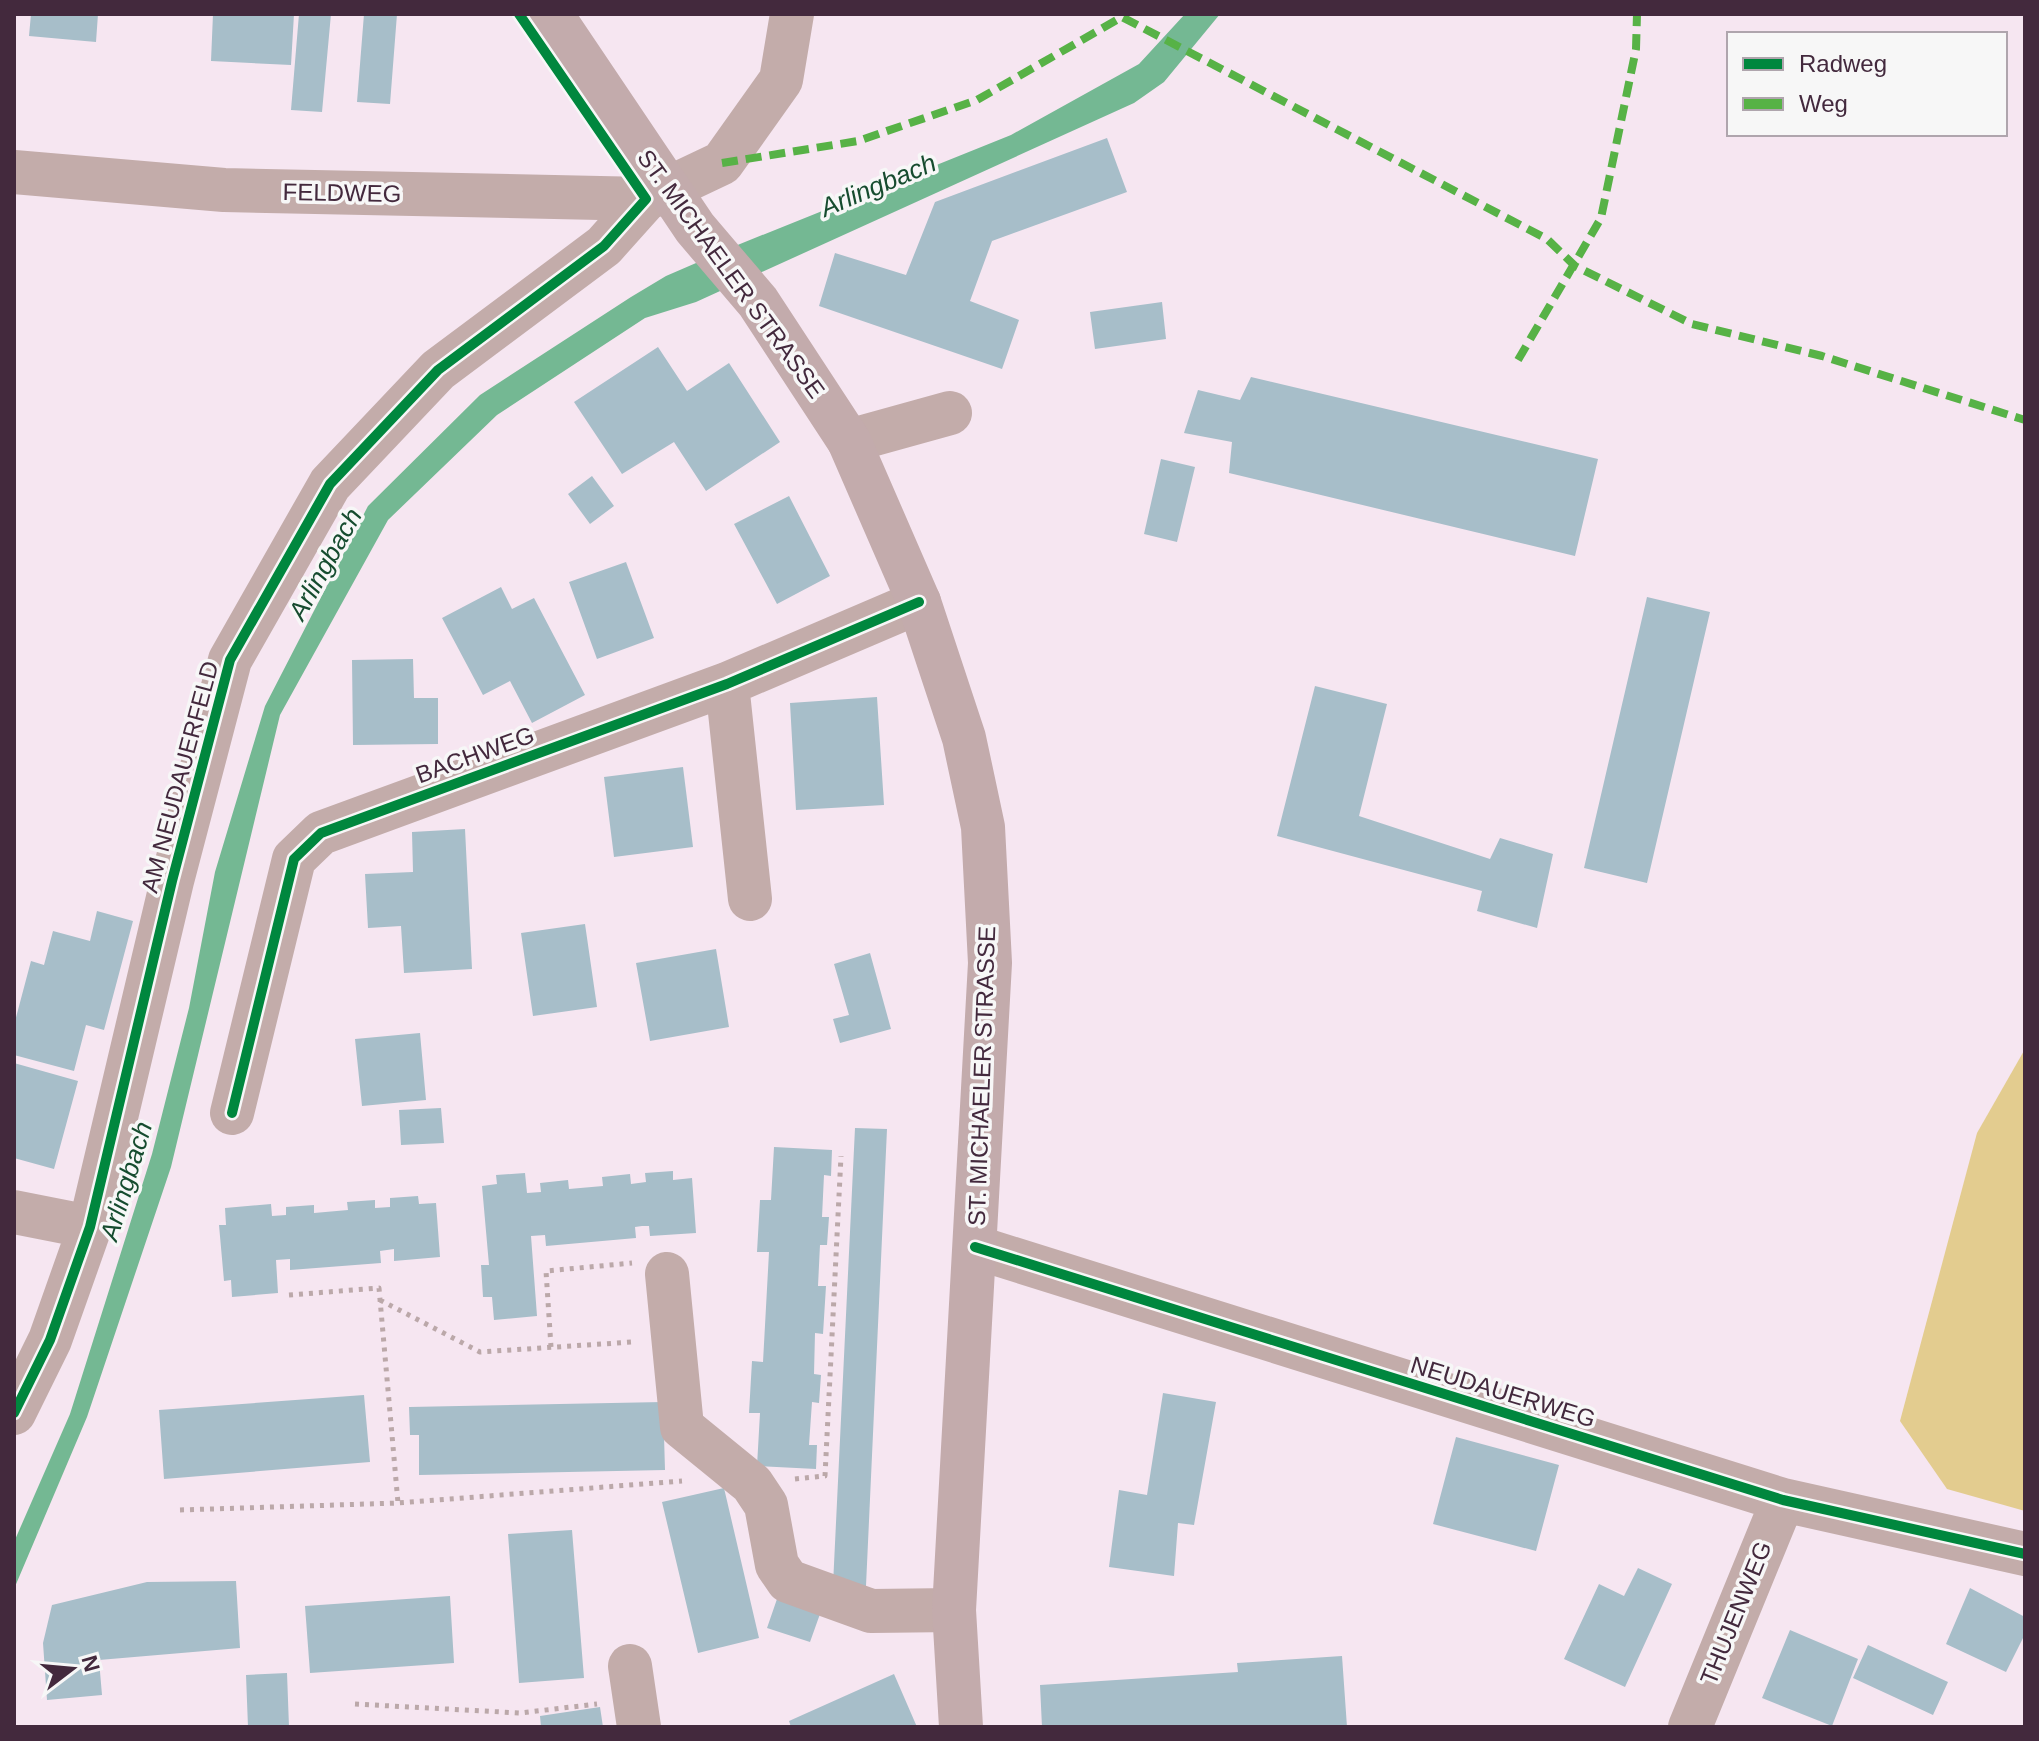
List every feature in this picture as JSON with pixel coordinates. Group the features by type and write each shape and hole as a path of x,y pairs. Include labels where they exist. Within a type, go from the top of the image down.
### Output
{"main road":[{"name":"ST. MICHAELER STRASSE","path":"551,14 658,194 695,228 758,302 849,441 919,602 964,738 983,827 990,963 954,1610 961,1727"}],"street":[{"path":"658,194 722,163 781,80 792,14"},
{"name":"FELDWEG","path":"14,172 224,190 658,194"},
{"name":"AM NEUDAUERFELD","path":"14,1413 50,1340 90,1227 172,881 230,660 330,484 438,370 604,246 658,194"},
{"path":"849,441 950,413"},
{"name":"BACHWEG","path":"232,1113 294,859 321,833 727,684 919,602"},
{"path":"727,684 750,899"},
{"path":"14,1212 90,1227"},
{"name":"NEUDAUERWEG","path":"975,1247 1783,1500 2025,1554"},
{"path":"667,1274 682,1427 747,1480 766,1505 777,1565 788,1581 871,1611 954,1610"},
{"name":"THUJENWEG","path":"1690,1727 1783,1500"}],"path":[{"path":"180,1510 398,1503 825,1476 841,1156"},
{"path":"551,1347 546,1271 642,1262 667,1274"},
{"path":"289,1295 379,1288 398,1503"},
{"path":"380,1300 480,1352 673,1339"},
{"path":"355,1704 520,1713 635,1697"}],"shaded area":[{"name":"Arlingbach","path":"1185,14 1220,14 1164,82 1134,103 696,302 645,318 497,415 388,520 280,715 171,1167 87,1417 14,1589 14,1542 70,1414 152,1154 189,1008 215,872 265,706 368,506 480,395 631,297 666,276 740,244 1011,135 1139,64"},
{"path":"2025,1049 2025,1511 1947,1489 1900,1421 1977,1133"}],"building":[{"path":"31,14 98,14 96,42 29,36"},
{"path":"213,14 294,14 291,65 211,61"},
{"path":"299,14 331,14 322,112 291,110"},
{"path":"364,14 397,14 390,104 357,102"},
{"path":"1107,138 1127,192 992,241 970,301 1019,320 1002,369 819,306 835,253 906,275 935,202"},
{"path":"1162,302 1166,339 1095,349 1090,312"},
{"path":"658,347 687,391 729,363 780,442 706,491 674,442 622,474 574,402"},
{"path":"1251,377 1598,459 1575,556 1229,473 1232,442 1184,433 1198,390 1240,400"},
{"path":"1161,459 1195,467 1177,542 1144,534"},
{"path":"592,476 614,506 590,524 568,494"},
{"path":"789,496 830,576 777,604 734,524"},
{"path":"626,562 654,638 597,659 569,582"},
{"path":"501,587 512,609 534,598 585,695 532,723 510,681 483,695 442,618"},
{"path":"1647,597 1710,612 1647,883 1584,868"},
{"path":"413,659 414,698 438,698 438,744 353,745 352,660"},
{"path":"1315,686 1387,704 1359,816 1490,859 1500,838 1553,854 1537,928 1477,911 1482,891 1277,836"},
{"path":"877,697 884,805 796,810 790,703"},
{"path":"683,767 693,847 614,857 604,777"},
{"path":"465,829 472,969 404,973 401,926 368,928 365,874 413,872 412,832"},
{"path":"97,911 133,921 104,1030 86,1025 74,1071 14,1055 14,1025 31,961 44,965 53,931 90,941"},
{"path":"585,924 597,1007 533,1016 521,933"},
{"path":"716,949 729,1027 650,1041 636,963"},
{"path":"870,953 891,1029 840,1043 833,1019 849,1015 834,964"},
{"path":"420,1033 426,1100 362,1106 355,1039"},
{"path":"14,1063 78,1081 54,1169 14,1158"},
{"path":"441,1108 444,1143 401,1145 399,1110"},
{"path":"855,1128 887,1129 866,1586 833,1585"},
{"path":"774,1147 832,1150 831,1176 824,1175 822,1217 829,1217 827,1245 820,1245 818,1286 826,1286 823,1334 815,1333 814,1374 821,1375 819,1403 812,1402 809,1445 817,1445 816,1469 757,1466 760,1413 749,1413 752,1361 763,1362 769,1252 757,1252 760,1200 771,1200"},
{"path":"673,1171 673,1180 692,1178 696,1233 650,1236 649,1226 642,1226 635,1227 636,1238 546,1246 545,1235 531,1236 537,1316 494,1320 492,1297 483,1297 481,1265 489,1265 482,1186 497,1184 496,1175 525,1173 527,1193 541,1192 540,1183 568,1180 569,1189 603,1186 602,1177 630,1174 631,1184 646,1182 645,1173"},
{"path":"418,1196 419,1204 436,1203 440,1257 394,1261 394,1249 380,1251 381,1263 290,1270 290,1259 276,1260 278,1293 232,1297 231,1280 224,1281 219,1225 226,1225 225,1208 271,1204 272,1216 286,1215 286,1207 314,1205 314,1213 348,1210 347,1202 375,1200 375,1208 390,1207 390,1198"},
{"path":"1163,1393 1216,1402 1194,1525 1178,1523 1174,1576 1109,1567 1119,1490 1147,1495"},
{"path":"364,1395 370,1462 164,1479 159,1410"},
{"path":"663,1402 665,1470 419,1475 419,1435 410,1435 409,1407"},
{"path":"1456,1437 1559,1465 1536,1551 1433,1524"},
{"path":"724,1488 759,1638 698,1653 662,1502"},
{"path":"572,1530 584,1678 519,1683 508,1534"},
{"path":"1638,1568 1672,1584 1625,1687 1564,1659 1599,1584 1624,1596"},
{"path":"236,1581 240,1648 99,1660 102,1695 47,1700 43,1643 52,1605 147,1582"},
{"path":"1970,1588 2025,1617 2025,1634 2006,1672 1946,1644"},
{"path":"450,1596 454,1663 310,1673 305,1606"},
{"path":"777,1599 820,1614 810,1642 767,1628"},
{"path":"1790,1630 1858,1659 1832,1726 1762,1698"},
{"path":"1868,1645 1948,1682 1933,1715 1853,1678"},
{"path":"1342,1656 1347,1727 1042,1727 1040,1685 1238,1672 1237,1663"},
{"path":"287,1673 289,1727 248,1727 246,1675"},
{"path":"894,1674 917,1727 791,1727 789,1721"},
{"path":"600,1707 603,1727 541,1727 540,1716"}],"marked path":[{"path":"1518,360 1601,218 1636,49 1637,14"},
{"path":"722,163 858,141 977,100 1122,17 1547,239 1575,266 1692,324 1822,356 2025,420"}],"cycle path":[{"path":"14,1413 50,1340 90,1227 172,881 230,660 330,484 438,370 604,246 646,199 519,14"},
{"path":"232,1113 294,859 321,833 727,684 919,602"},
{"path":"975,1247 1783,1500 2025,1554"}]}
